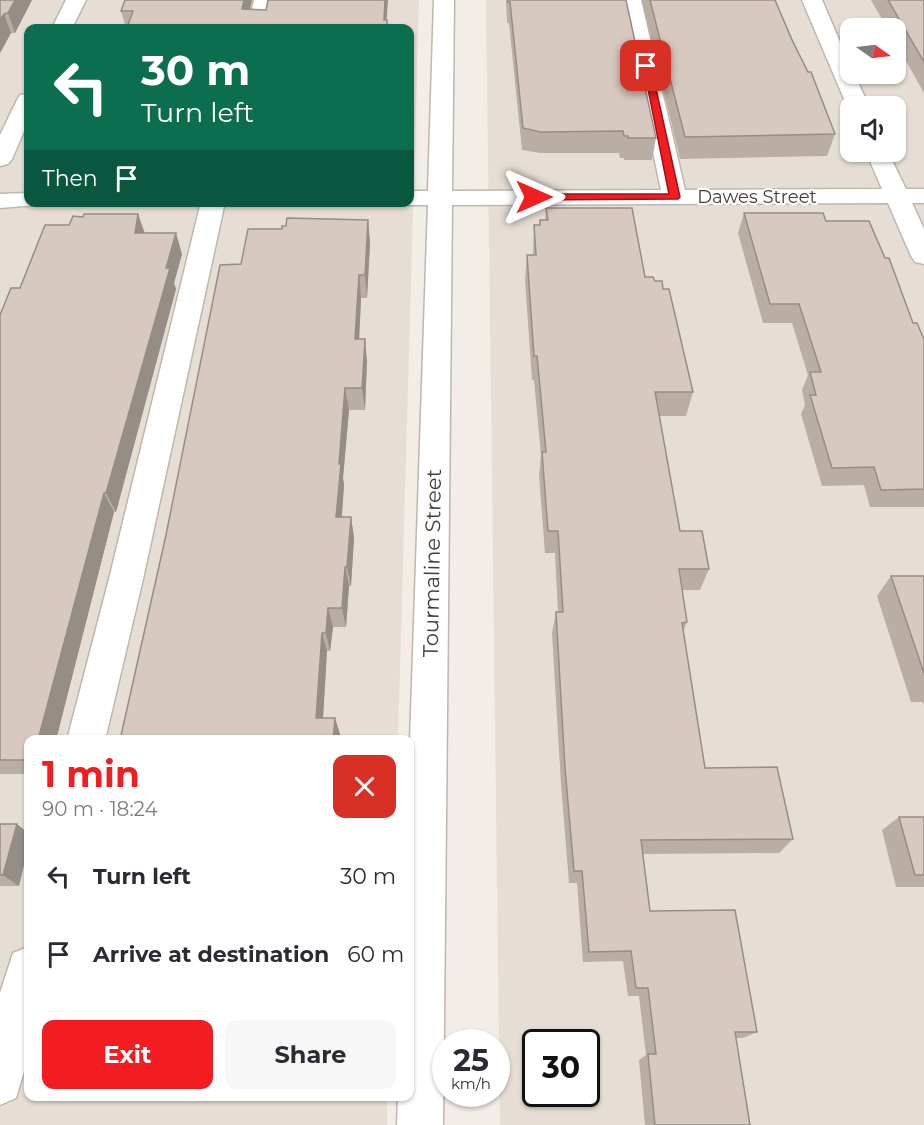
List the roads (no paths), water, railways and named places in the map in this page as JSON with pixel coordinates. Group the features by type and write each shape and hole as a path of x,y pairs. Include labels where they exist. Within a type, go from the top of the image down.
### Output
{"street":[{"path":"65,24 76,0"},
{"path":"259,24 264,0"},
{"name":"Tourmaline Street","path":"420,1125 425,198 444,0"},
{"path":"631,0 675,197"},
{"path":"812,0 854,96"},
{"path":"0,159 24,108"},
{"path":"882,162 924,256"},
{"name":"Dawes Street","path":"425,198 924,196"},
{"path":"0,201 24,200"},
{"path":"87,735 126,579 212,207"},
{"path":"0,1082 24,984"}]}
